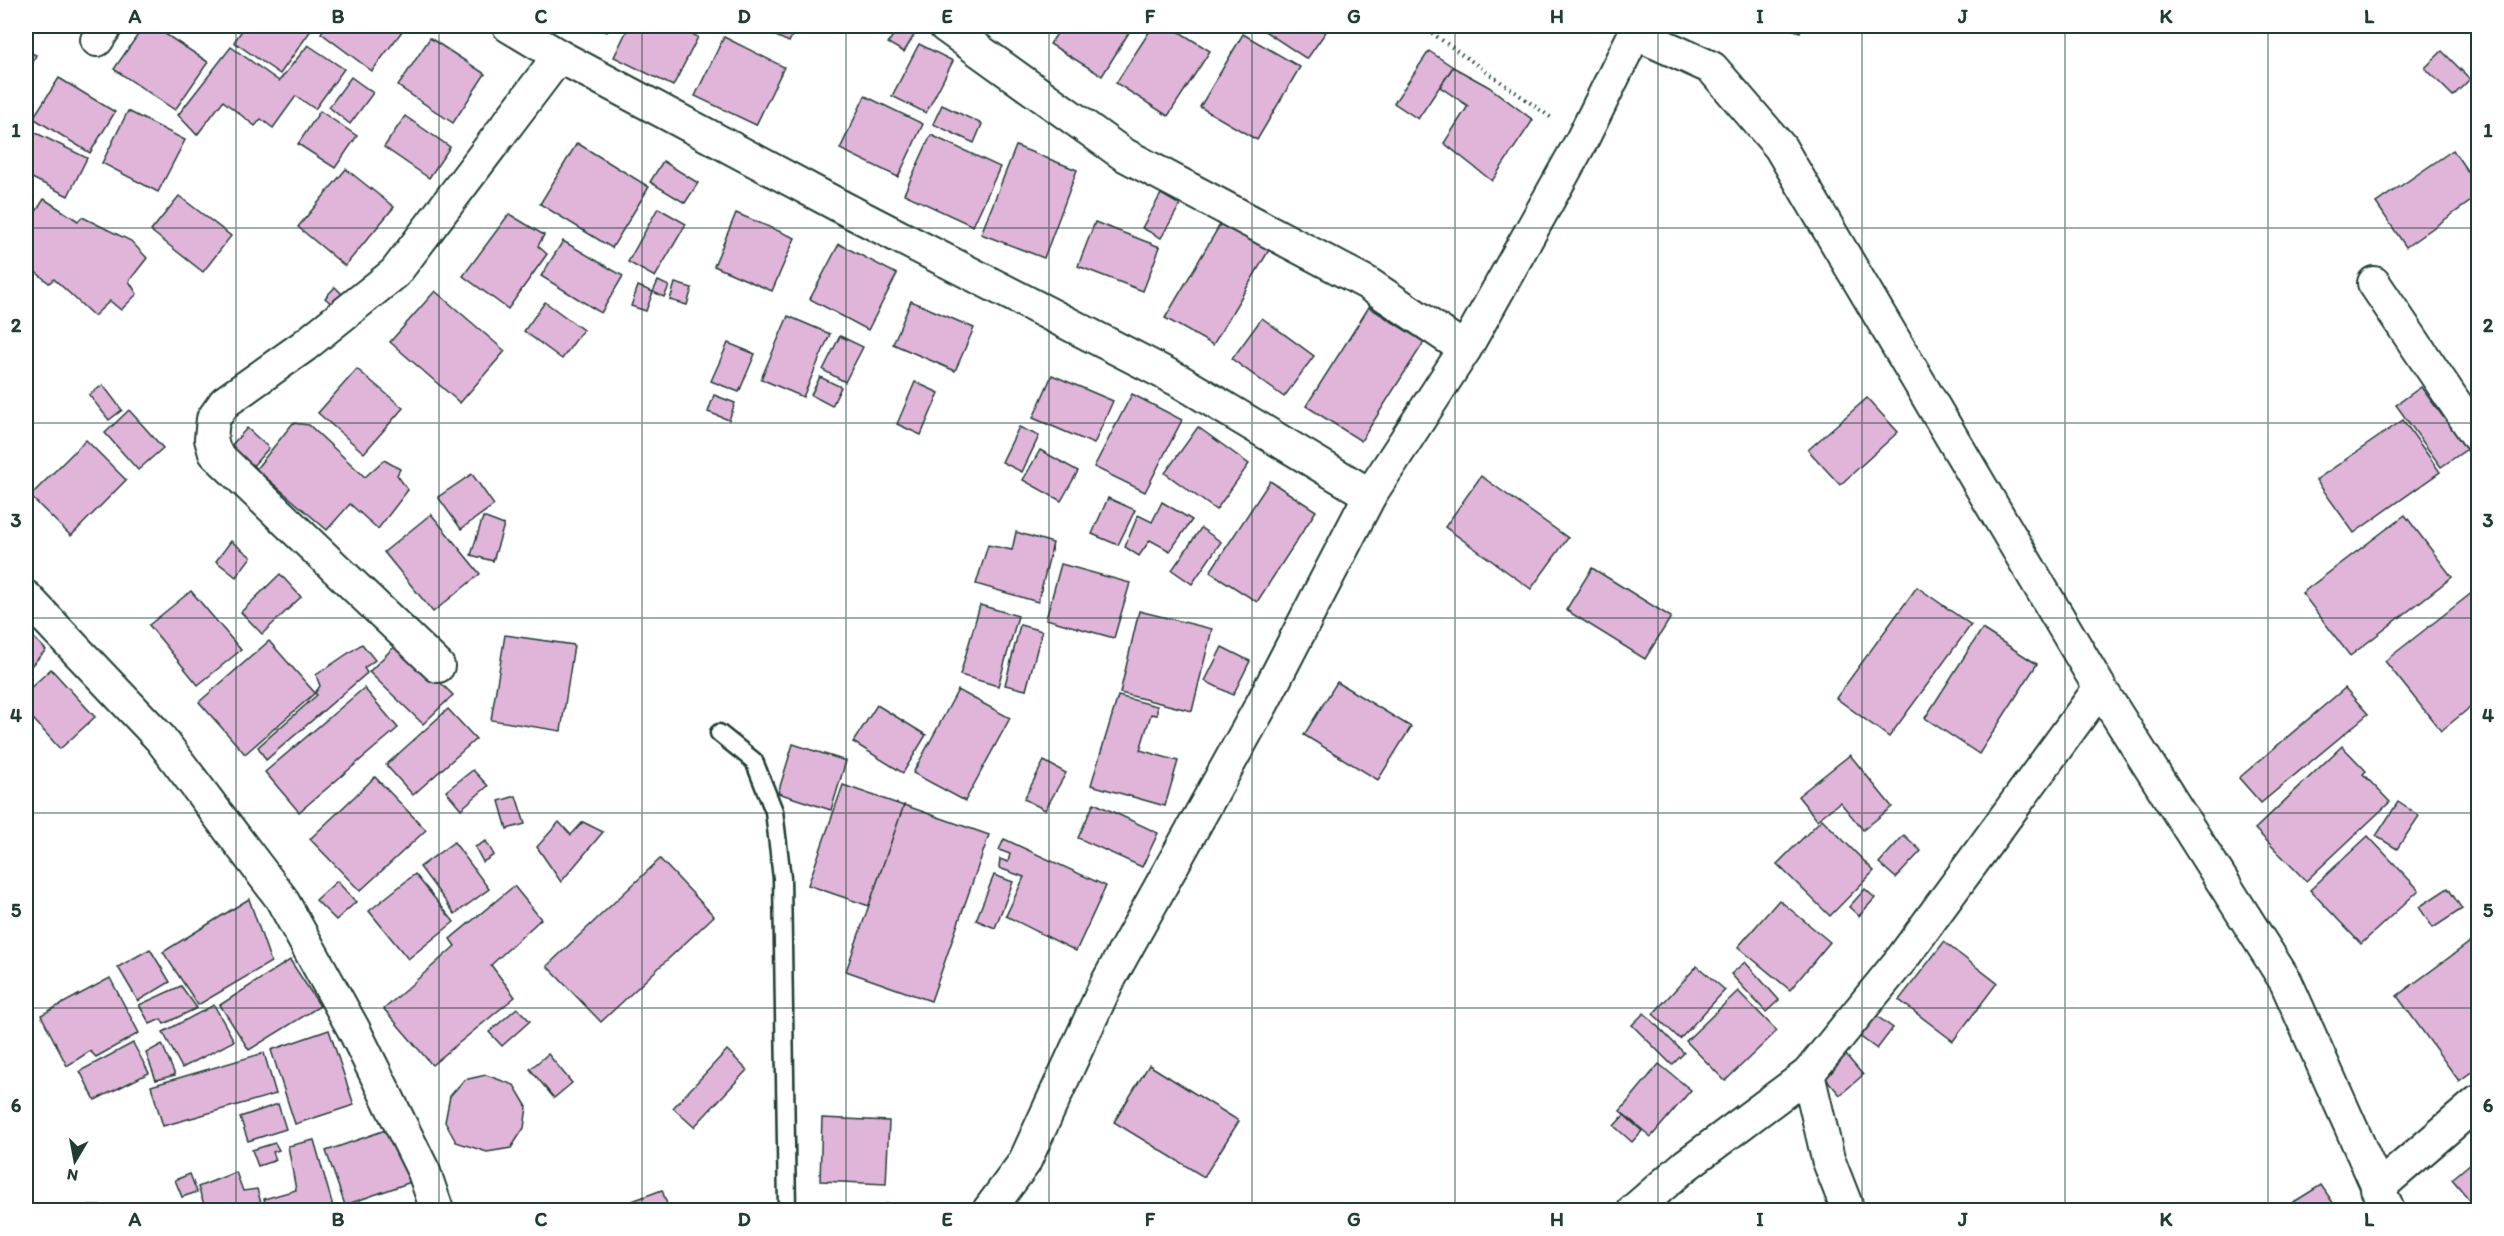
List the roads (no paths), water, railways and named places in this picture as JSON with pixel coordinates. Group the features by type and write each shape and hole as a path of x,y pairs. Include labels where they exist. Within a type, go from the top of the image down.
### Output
{"street":[{"path":"509,26 559,56 853,213 1178,380 1370,495"},
{"path":"945,26 1123,154 1367,283 1465,349"},
{"path":"989,1210 1024,1163 1107,983 1263,702 1370,495 1465,349 1582,140 1635,33 1712,68 1780,147 2100,688 2286,982 2382,1200 2478,1102"},
{"path":"438,666 215,453 211,439 213,419 225,402 304,346 395,273 559,56"},
{"path":"2374,283 2478,437"},
{"path":"26,597 160,738 281,898 354,1030 424,1172 437,1210"},
{"path":"1634,1210 1686,1166 1808,1074 1904,956 2100,688"},
{"path":"1808,1074 1828,1159 1848,1210"}],"lane":[{"path":"719,733 754,761 774,811 782,878 787,1210"}]}
